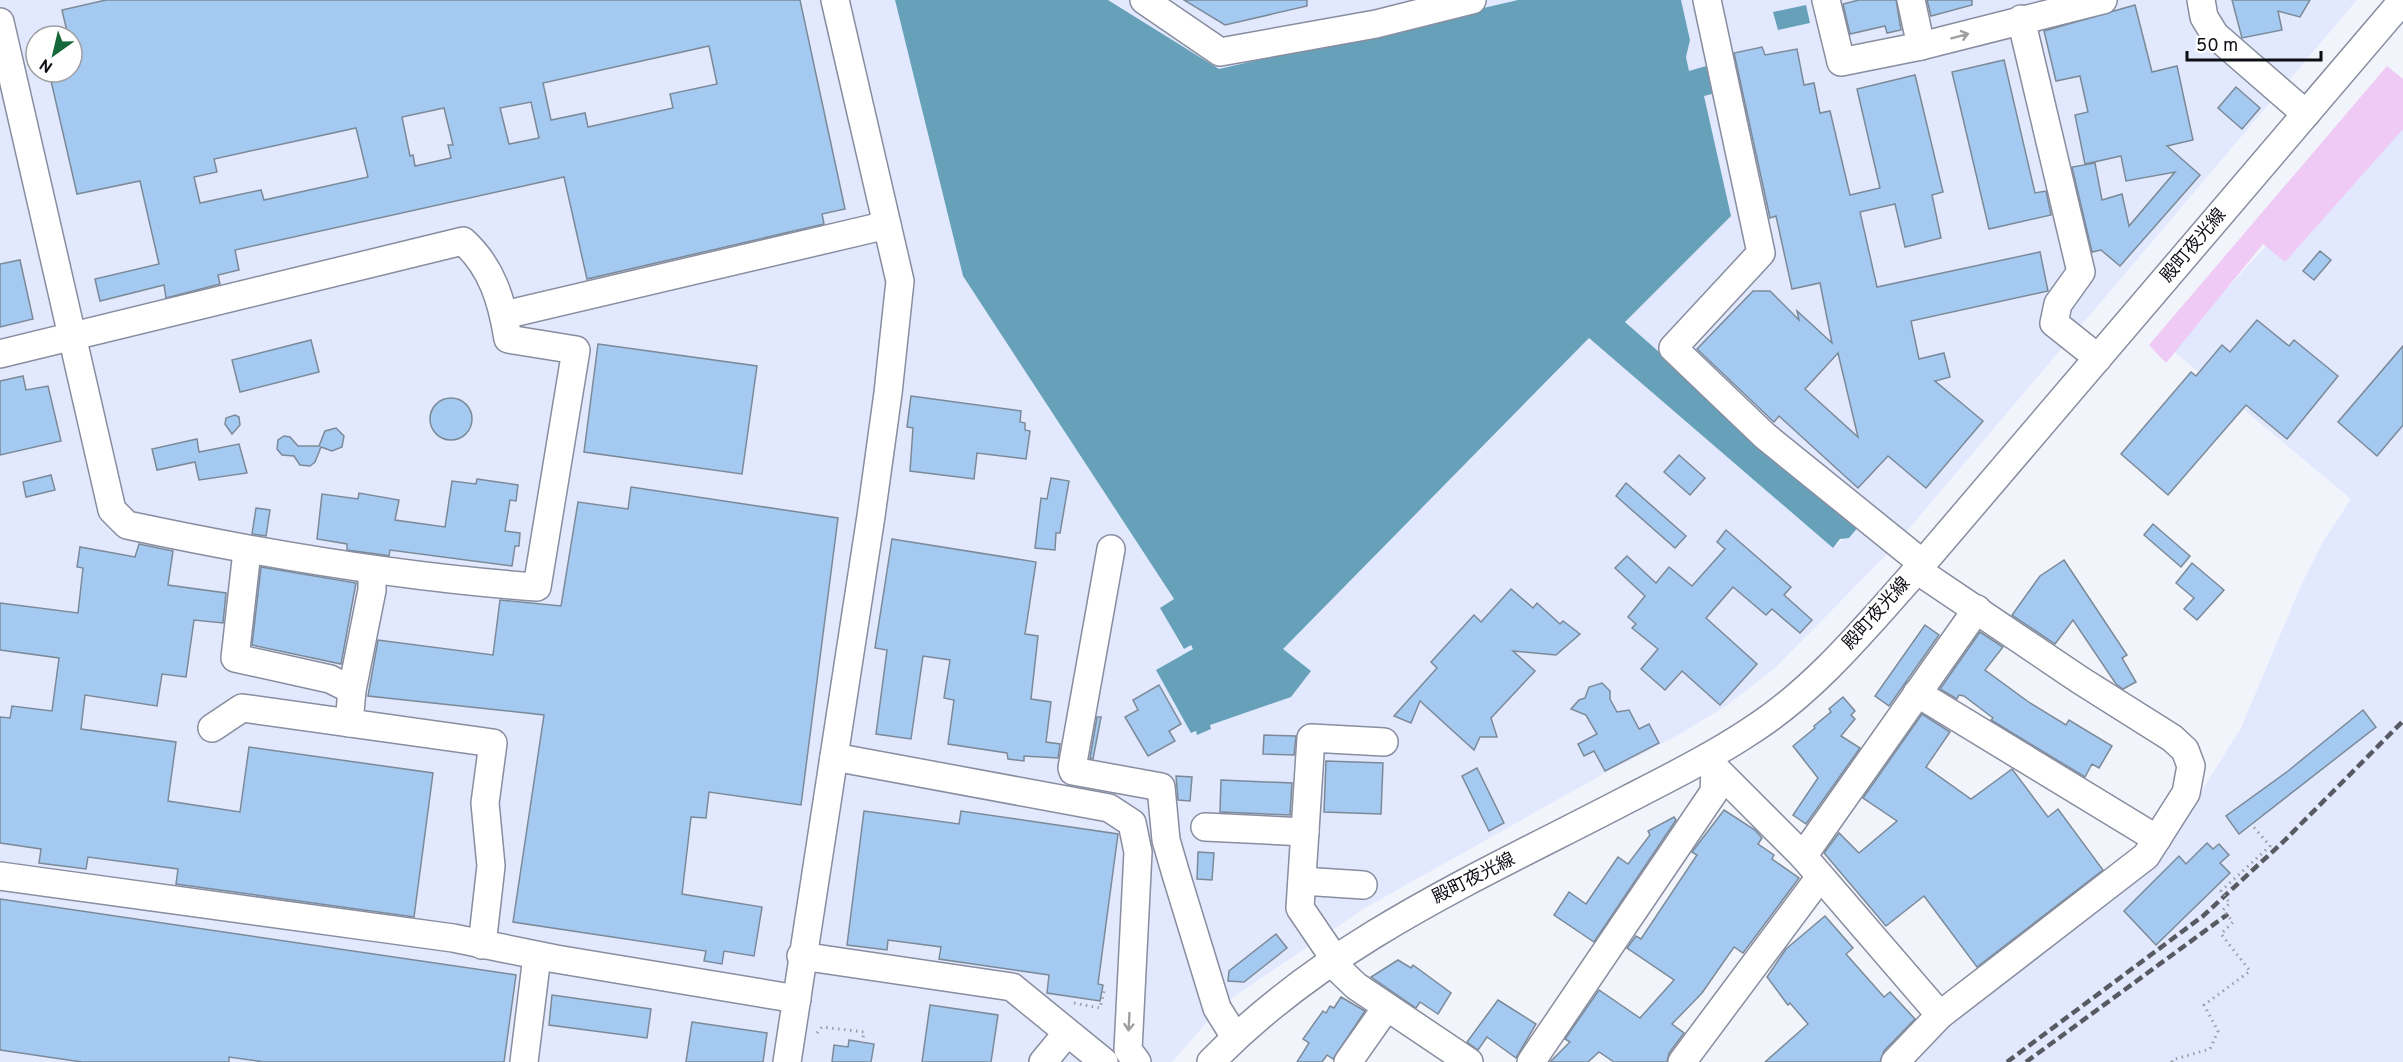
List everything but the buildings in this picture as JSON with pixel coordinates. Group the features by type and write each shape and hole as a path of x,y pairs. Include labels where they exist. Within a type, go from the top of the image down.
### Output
{"street":[{"path":"787,1062 801,956 828,808 885,416 900,281 835,0"},
{"path":"1144,0 1220,51 1376,24 1472,0"},
{"path":"1707,0 1761,253 1673,348 1766,436 1920,566 1977,609 2080,680 2172,738 2185,750 2191,766 2186,793 2146,855 1940,1015 1895,1062"},
{"path":"1826,0 1841,62 1921,46 2103,0"},
{"path":"1911,0 1921,46"},
{"path":"2201,0 2204,17 2215,35 2306,114"},
{"name":"殿町夜光線","path":"1211,1062 1235,1037 1296,985 1384,926 1712,763 1801,691 1860,635 2403,0"},
{"path":"2021,19 2081,272 2058,304 2054,323 2098,358"},
{"path":"0,22 72,336 112,510 127,525 247,551 443,580 537,587 576,350 508,339 503,303 479,255 463,241 72,336 0,354"},
{"path":"504,315 887,225"},
{"path":"1111,549 1072,768 1073,771 1161,787 1166,840 1175,871 1217,1008 1235,1037"},
{"path":"247,551 235,658 330,679 352,690"},
{"path":"349,723 352,690 372,590 372,570"},
{"path":"1803,856 1977,609"},
{"path":"1917,693 2157,839"},
{"path":"212,728 242,708 493,743 485,803 491,867 482,945"},
{"path":"1384,742 1311,738 1300,908 1332,960 1349,980 1386,1008 1469,1062"},
{"path":"834,757 1109,808 1132,823 1138,852 1128,1050 1137,1062"},
{"path":"1712,763 1803,856 1940,1015"},
{"path":"1531,1062 1714,792 1712,763"},
{"path":"1205,827 1305,832"},
{"path":"0,876 482,945 797,999"},
{"path":"1697,1056 1820,877"},
{"path":"1302,881 1363,885"},
{"path":"524,1062 537,956"},
{"path":"801,956 1012,987 1104,1062"},
{"path":"1348,1062 1386,1008"},
{"path":"1043,1062 1067,1033"}],"path":[{"path":"2172,1062 2172,1060 2210,1049 2218,1031 2204,1005 2250,971 2221,934 2233,922 2223,910 2230,903 2221,891 2270,846 2252,825"},
{"path":"1074,1003 1100,1008 1104,992"},
{"path":"817,1033 822,1027 864,1032 862,1044"}],"shaded area":[{"path":"0,0 895,0 963,276 1174,600 1161,608 1183,649 1191,645 1193,649 1157,670 1192,733 1211,728 1209,725 1276,700 1291,697 1282,649 1589,338 1833,548 1858,527 1625,322 1731,216 1703,95 1719,92 1689,72 1686,57 1690,40 1681,0 2357,0 1890,551 1774,669 1726,706 1673,738 1605,773 1365,908 1223,1004 1172,1062 0,1062"},
{"path":"1108,0 1518,0 1219,69"},
{"path":"2387,66 2403,79 2403,129 2285,262 2263,244 2166,363 2149,345"},
{"path":"2403,98 2403,1062 1908,1062 1960,1007 2191,808 2241,728 2302,583 2323,542 2351,499 2171,349"}],"water":[{"path":"895,0 1108,0 1219,69 1518,0 1681,0 1690,40 1686,57 1689,71 1713,64 1720,92 1704,96 1731,216 1625,322 1858,527 1849,538 1840,539 1833,548 1589,338 1283,649 1311,671 1291,697 1210,725 1211,729 1197,735 1196,731 1191,733 1156,670 1193,649 1191,645 1184,649 1160,608 1174,599 963,276"},
{"path":"1806,5 1810,23 1778,30 1773,12"}],"railway":[{"path":"2007,1062 2203,916 2283,842 2403,721"},
{"path":"2026,1062 2228,914"}]}
